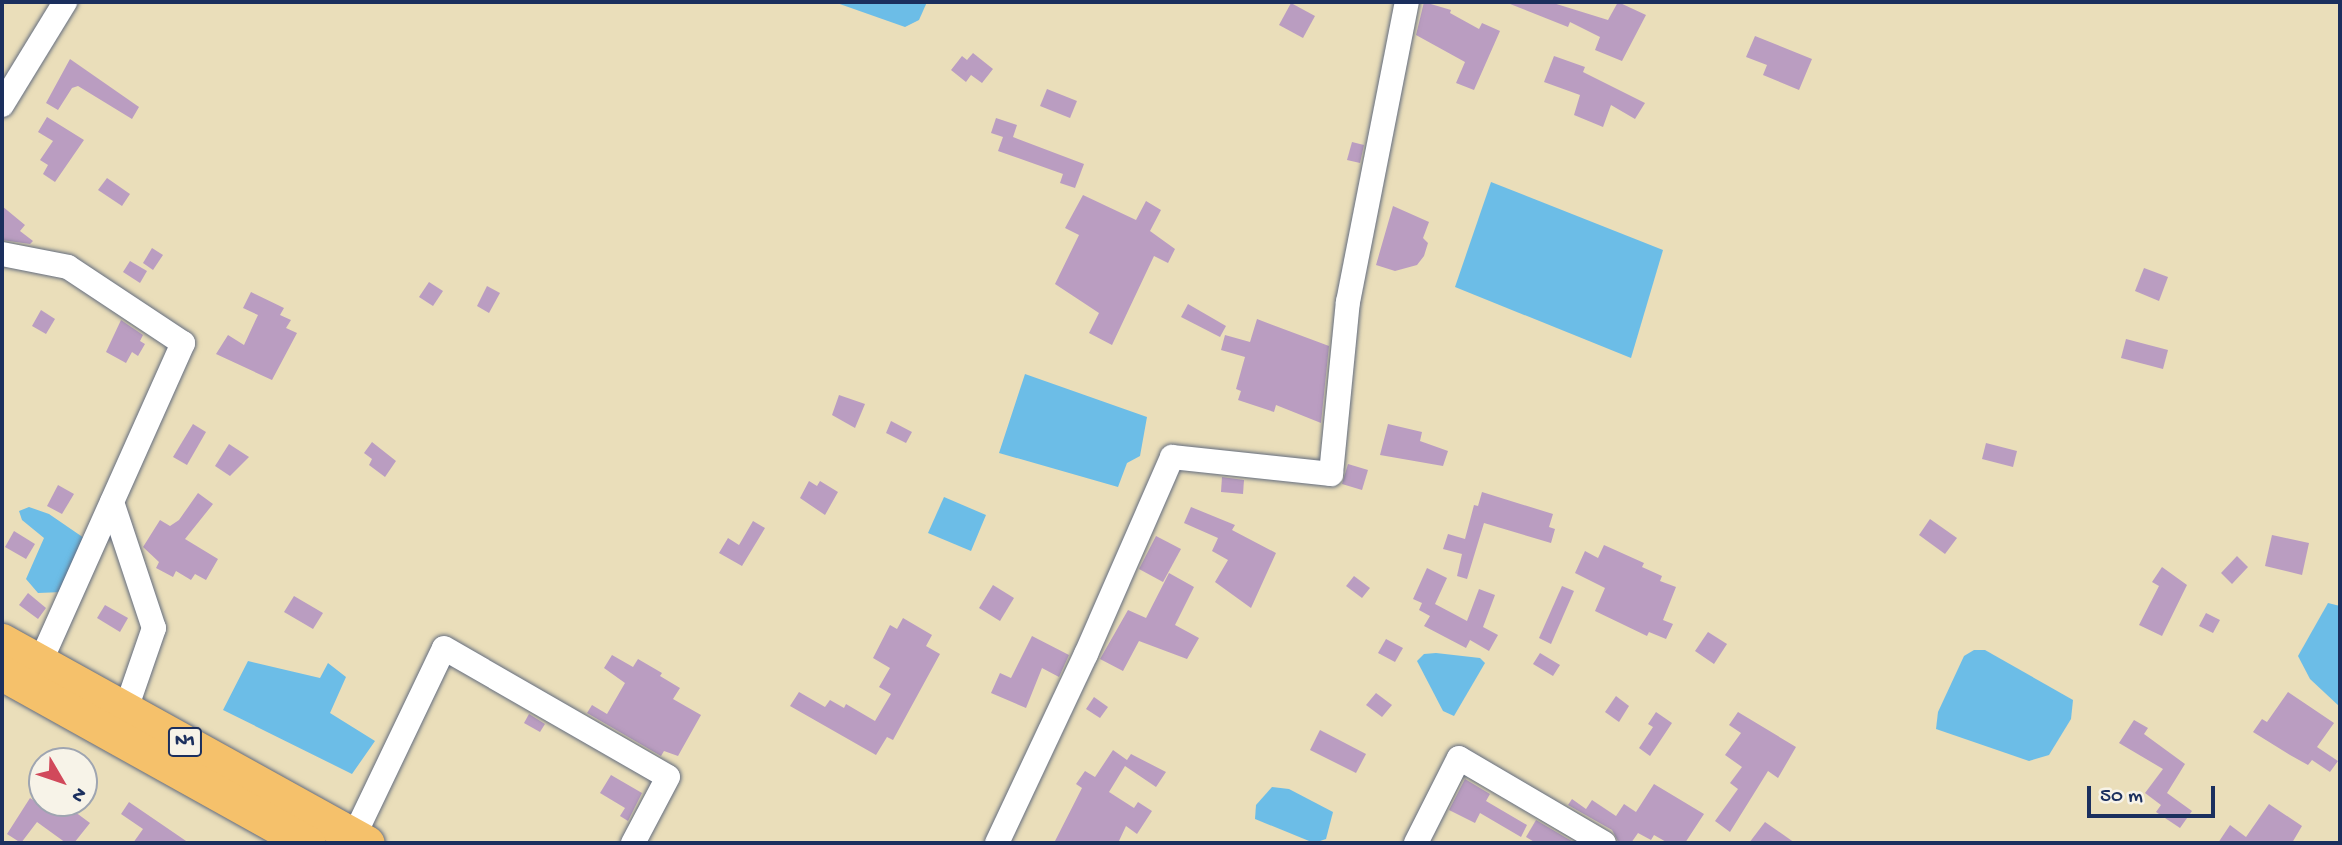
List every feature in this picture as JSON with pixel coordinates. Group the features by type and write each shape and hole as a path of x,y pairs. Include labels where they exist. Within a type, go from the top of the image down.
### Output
{"highway":[{"name":"N1","path":"2,641 361,840"},
{"name":"N1","path":"2,673 308,843"}],"street":[{"path":"2,105 65,2"},
{"path":"997,843 1172,457 1331,474 1348,302 1407,2"},
{"path":"2,254 68,267 183,343 40,662"},
{"path":"112,502 154,628 125,709"},
{"path":"361,840 444,648 667,777 633,843"},
{"path":"1416,843 1459,758 1604,843"}],"water":[{"path":"834,2 927,2 919,20 905,27"},
{"path":"1491,182 1663,250 1631,358 1455,287"},
{"path":"1025,374 1147,417 1140,456 1127,463 1118,487 999,453"},
{"path":"944,497 986,515 971,551 928,533"},
{"path":"29,507 49,514 84,538 63,592 38,593 26,579 44,538 22,520 19,511"},
{"path":"2328,603 2340,606 2340,707 2310,679 2298,656"},
{"path":"1974,650 1985,650 2073,700 2071,719 2049,755 2029,761 1936,729 1938,712 1964,656"},
{"path":"1424,654 1480,658 1485,663 1454,716 1443,711 1417,661"},
{"path":"248,661 320,678 328,663 346,677 330,713 375,741 352,774 223,710"},
{"path":"1272,787 1289,789 1333,812 1326,839 1314,843 1255,819 1256,805"}],"building":[{"path":"1424,2 1451,10 1450,13 1479,29 1482,23 1500,31 1474,90 1456,83 1465,62 1416,35"},
{"path":"1505,2 1550,2 1608,20 1618,2 1646,15 1622,61 1595,50 1600,37 1570,22 1568,27"},
{"path":"1291,3 1315,16 1303,38 1279,25"},
{"path":"1755,36 1812,59 1799,90 1763,75 1767,65 1746,57"},
{"path":"973,53 993,69 982,83 971,75 966,82 951,70 962,56 967,60"},
{"path":"1554,56 1585,67 1583,72 1645,103 1635,119 1611,105 1603,127 1574,115 1580,95 1544,82"},
{"path":"70,59 139,107 132,119 78,86 72,88 58,110 46,103"},
{"path":"1047,89 1077,101 1070,118 1040,106"},
{"path":"47,117 84,140 55,182 43,174 48,165 40,160 53,141 38,132"},
{"path":"996,118 1017,125 1013,137 1084,164 1075,188 1060,183 1063,174 998,151 1003,137 991,133"},
{"path":"1352,142 1364,145 1360,163 1347,160"},
{"path":"107,178 130,194 122,206 98,190"},
{"path":"1083,195 1136,220 1146,201 1161,210 1150,231 1175,249 1168,263 1154,256 1112,345 1089,333 1099,313 1055,284 1079,235 1065,228"},
{"path":"2,206 25,225 20,231 33,241 30,244 2,240"},
{"path":"1393,206 1429,222 1423,238 1428,243 1424,256 1417,265 1395,271 1376,265"},
{"path":"152,248 163,255 153,270 143,263"},
{"path":"130,261 147,271 140,283 123,272"},
{"path":"2144,268 2168,277 2159,301 2135,291"},
{"path":"429,282 443,291 433,306 419,297"},
{"path":"487,286 500,293 489,313 477,306"},
{"path":"251,292 284,308 280,315 291,320 286,328 297,333 272,380 216,354 228,335 244,345 258,315 243,308"},
{"path":"1188,304 1226,326 1220,337 1181,317"},
{"path":"41,310 55,319 46,334 32,326"},
{"path":"1257,319 1329,346 1321,423 1276,405 1274,412 1238,400 1241,391 1236,389 1245,357 1221,350 1225,335 1250,342"},
{"path":"121,320 143,335 140,341 145,344 138,356 132,352 126,363 106,352"},
{"path":"2126,339 2168,350 2163,369 2121,358"},
{"path":"839,395 865,404 855,428 832,415"},
{"path":"891,421 912,432 906,443 886,433"},
{"path":"193,424 206,432 187,465 173,457"},
{"path":"1388,424 1422,432 1420,441 1448,451 1443,466 1380,455"},
{"path":"372,442 396,461 385,477 369,465 372,459 364,453"},
{"path":"1986,443 2017,451 2013,467 1982,459"},
{"path":"229,444 249,457 230,476 215,466"},
{"path":"1348,464 1368,470 1362,490 1342,484"},
{"path":"1222,477 1244,480 1243,494 1221,492"},
{"path":"809,481 817,486 820,481 838,492 825,515 800,498"},
{"path":"58,485 74,494 62,514 47,506"},
{"path":"1482,492 1553,514 1549,527 1555,529 1551,543 1484,523 1467,579 1457,576 1462,554 1443,549 1448,534 1465,539 1474,505 1478,506"},
{"path":"198,493 213,504 185,539 218,559 206,580 195,574 191,580 176,571 173,577 156,568 159,562 143,547 160,520 170,526 179,520"},
{"path":"1191,507 1235,525 1232,530 1276,553 1251,608 1215,582 1228,560 1212,551 1218,538 1184,523"},
{"path":"1930,519 1957,538 1945,554 1919,535"},
{"path":"753,521 765,528 742,566 719,553 728,538 739,545"},
{"path":"14,531 35,544 26,559 5,547"},
{"path":"2272,535 2309,543 2302,575 2265,566"},
{"path":"1156,536 1181,549 1163,582 1139,569"},
{"path":"1604,545 1644,563 1642,567 1662,576 1660,581 1676,587 1663,620 1673,624 1666,639 1649,632 1647,636 1595,611 1605,588 1575,573 1585,551 1598,558"},
{"path":"2237,556 2248,567 2232,584 2221,573"},
{"path":"2162,567 2187,585 2162,636 2139,625 2159,586 2152,582"},
{"path":"1427,568 1447,578 1435,604 1467,621 1479,589 1495,595 1483,627 1498,635 1489,651 1470,640 1466,648 1424,626 1430,616 1419,610 1422,603 1413,599"},
{"path":"1169,573 1194,587 1175,625 1199,638 1187,659 1139,641 1123,671 1100,659 1128,610 1146,618"},
{"path":"1354,576 1370,588 1362,598 1346,586"},
{"path":"993,585 1014,598 1000,621 979,608"},
{"path":"1562,586 1574,591 1551,644 1539,638"},
{"path":"28,593 46,608 38,619 19,605"},
{"path":"294,596 323,613 313,629 284,612"},
{"path":"105,605 128,618 120,632 97,618"},
{"path":"2206,613 2220,620 2213,633 2199,626"},
{"path":"903,618 932,635 926,646 940,654 893,740 887,737 876,755 790,706 799,692 825,707 830,700 844,708 846,704 875,721 891,694 879,687 890,668 873,658 890,625 897,629"},
{"path":"1708,632 1727,644 1714,664 1695,651"},
{"path":"1032,636 1069,655 1059,677 1042,668 1026,708 991,693 1000,673 1011,678"},
{"path":"1386,639 1403,648 1395,662 1378,653"},
{"path":"1540,653 1560,665 1553,676 1533,664"},
{"path":"612,655 633,667 638,659 662,673 660,676 680,688 673,699 701,715 678,756 664,751 661,756 587,713 592,705 607,714 625,683 604,668"},
{"path":"2288,692 2334,723 2317,747 2338,761 2330,772 2312,760 2308,765 2253,732 2262,719 2267,722"},
{"path":"1376,693 1392,705 1382,717 1366,705"},
{"path":"1616,696 1629,706 1619,722 1605,712"},
{"path":"1094,697 1108,707 1100,718 1086,709"},
{"path":"1656,712 1672,723 1650,756 1639,748 1653,727 1648,724"},
{"path":"1738,712 1796,747 1778,778 1768,771 1730,832 1715,821 1738,789 1730,783 1742,767 1725,755 1741,733 1729,725"},
{"path":"529,714 545,724 540,732 524,723"},
{"path":"2134,720 2148,728 2144,734 2185,764 2167,793 2192,811 2180,828 2156,812 2161,805 2145,793 2163,769 2119,743"},
{"path":"1320,730 1366,754 1356,773 1310,750"},
{"path":"1113,750 1127,760 1131,754 1166,772 1156,787 1125,766 1109,792 1134,808 1138,802 1152,811 1137,834 1126,826 1118,843 1054,843 1082,788 1076,784 1085,771 1095,777"},
{"path":"611,775 642,793 628,821 620,816 625,808 600,793"},
{"path":"1465,779 1490,794 1486,801 1527,825 1521,837 1480,813 1475,823 1449,810"},
{"path":"1654,784 1704,814 1685,843 1668,843 1654,835 1651,840 1638,833 1631,843 1619,843 1612,830 1568,805 1572,799 1586,809 1592,800 1616,816 1624,804 1636,812"},
{"path":"28,801 28,817 82,817 90,823 74,843 66,843 37,822 21,843 7,834"},
{"path":"129,802 189,843 133,843 143,829 121,814"},
{"path":"2269,804 2302,826 2292,843 2218,843 2230,825 2246,837"},
{"path":"1536,820 1575,843 1536,843 1526,837"},
{"path":"1765,822 1795,843 1749,843"}]}
